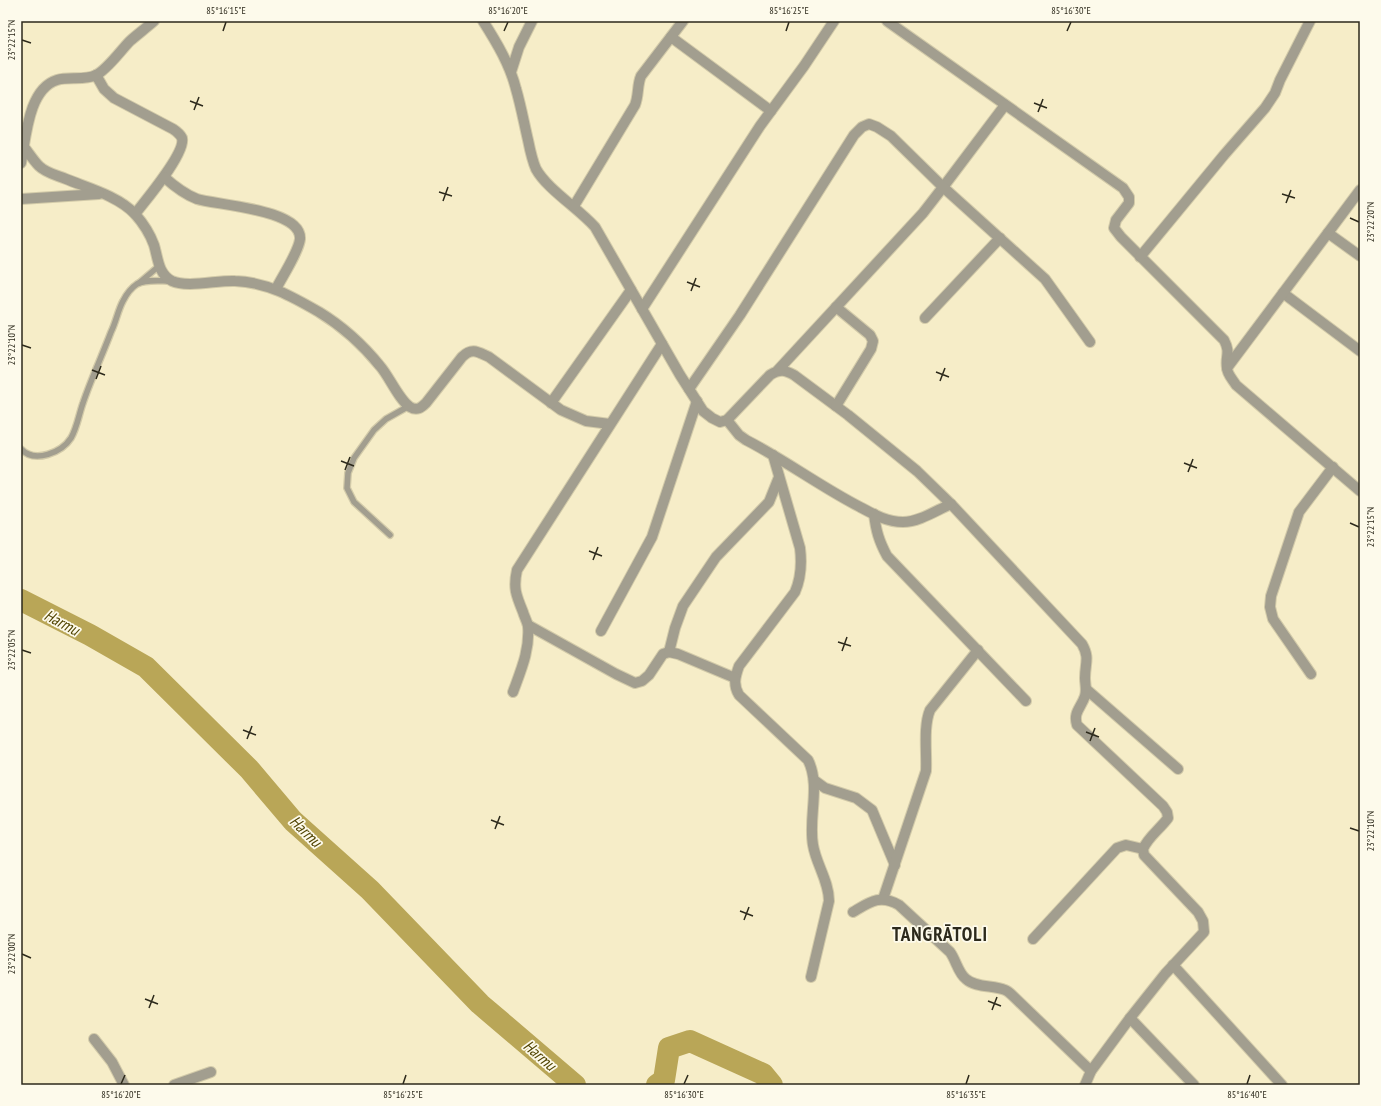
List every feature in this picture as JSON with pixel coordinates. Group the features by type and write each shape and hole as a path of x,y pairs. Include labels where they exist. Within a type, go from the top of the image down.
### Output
{"street":[{"path":"21,163 30,118 37,96 44,88 56,80 96,75 105,69 131,40 154,21"},
{"path":"483,21 503,54 511,72 536,169 542,178 595,227 662,344 703,411 720,422 727,420 770,375 778,370 922,213 1005,105"},
{"path":"511,72 519,47 532,21"},
{"path":"574,206 635,105 639,94 639,81 641,76 683,21"},
{"path":"642,309 760,126 804,66 834,21"},
{"path":"887,21 1123,188 1129,197 1129,203 1116,220 1114,228 1140,257 1224,340 1228,348 1227,368 1229,375 1236,385 1360,491"},
{"path":"1140,257 1224,155 1265,108 1275,93 1310,21"},
{"path":"671,37 771,111"},
{"path":"96,75 104,89 114,98 150,116 179,133 182,138 182,146 164,177 135,214"},
{"path":"689,389 740,315 854,135 862,126 869,124 891,136 943,187 1045,279 1090,342"},
{"path":"24,146 39,166 48,172 101,193 119,202 135,214 147,230 154,245 159,266 164,275 172,281 183,284 236,281 254,283 276,289 333,320 357,341 381,366 409,406 414,409 420,408 426,403 466,352 471,351 478,352 489,357 561,410 586,421 610,424"},
{"path":"164,177 186,195 199,200 235,205 261,211 280,217 292,224 298,230 300,238 298,246 276,289"},
{"path":"1227,368 1360,190"},
{"path":"21,199 101,193"},
{"path":"1328,233 1360,256"},
{"path":"926,318 1000,238"},
{"path":"551,403 631,290"},
{"path":"1283,293 1360,351"},
{"path":"836,307 870,335 873,341 871,349 836,406"},
{"path":"513,692 526,658 528,643 528,625 517,596 514,582 517,570 662,344"},
{"path":"778,370 786,370 794,375 899,455 951,504 1082,644 1088,659 1085,677 1086,690 1084,698 1076,712 1075,719 1077,725 1163,806 1167,812 1168,818 1146,841 1142,850 1144,855 1198,912 1203,921 1204,932 1173,965 1130,1018 1091,1071 1085,1085"},
{"path":"601,631 652,537 697,401"},
{"path":"727,420 738,435 845,499 874,514 891,520 903,522 912,521 951,504"},
{"path":"773,455 800,548 802,561 799,583 795,592 739,666 735,678 735,688 739,696 808,760 812,769 814,780 812,844 815,857 829,892 829,901 811,977"},
{"path":"1311,674 1273,619 1270,607 1271,596 1299,512 1333,467"},
{"path":"669,652 675,628 683,606 716,557 769,502 780,477"},
{"path":"874,514 877,534 887,556 1026,700"},
{"path":"528,625 616,674 635,682 642,681 649,675 663,654 669,652 678,654 735,678"},
{"path":"883,899 926,771 926,725 930,710 978,650"},
{"path":"1086,690 1178,769"},
{"path":"814,780 826,788 856,798 872,810 895,865"},
{"path":"1033,939 1117,848 1126,845 1142,850"},
{"path":"853,912 872,901 883,899 891,900 899,905 950,952 961,974 967,980 975,984 1005,990 1091,1071"},
{"path":"1173,965 1282,1085"},
{"path":"1130,1018 1194,1085"},
{"path":"94,1039 112,1062 124,1085"},
{"path":"174,1085 211,1072"}],"lane":[{"path":"21,449 32,455 41,456 58,451 66,444 72,436 90,383 123,301 128,292 159,266"},
{"path":"137,284 146,281 172,281"},
{"path":"390,535 354,502 347,488 348,473 354,458 374,430 386,419 409,406"}],"waterway":[{"name":"Harmu","path":"21,600 90,635 146,667 249,769 293,821 370,890 480,1004 575,1085"},
{"name":"Harmu","path":"657,1085 664,1080 669,1048 690,1041 763,1074 772,1085"}],"district":[{"name":"TANGRĀTOLI","path":"940,934"}]}
